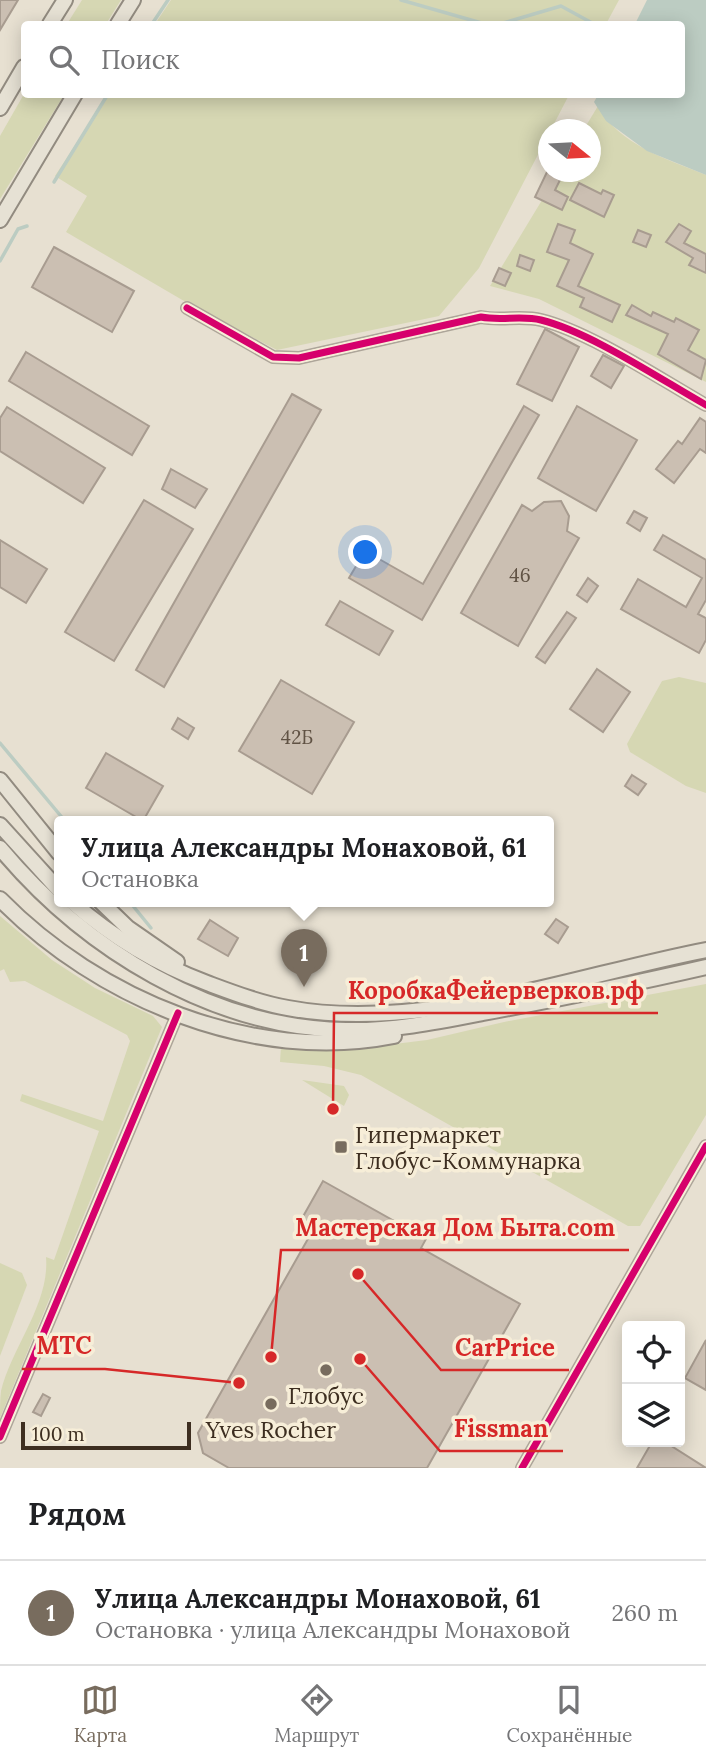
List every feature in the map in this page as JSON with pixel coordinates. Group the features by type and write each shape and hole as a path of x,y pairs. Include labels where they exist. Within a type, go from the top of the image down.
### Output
{"main road":[{"path":"52,21 65,0"},
{"path":"120,21 133,0"},
{"path":"0,108 21,71"},
{"path":"0,220 73,98"},
{"path":"0,780 54,847"},
{"path":"0,825 54,884"},
{"path":"0,848 54,902"},
{"path":"0,900 65,956 128,992 178,1013 252,1034 328,1042 371,1040 443,1021 706,967"},
{"path":"59,907 79,927 114,953 177,987 238,1010 314,1028 372,1030 443,1021"},
{"path":"79,907 142,953 213,985 289,1009 345,1014 393,1012 528,990 706,950"},
{"path":"107,907 148,944 213,985"}],"street":[{"path":"187,308 273,357 299,358 481,317 497,320 540,319 595,342 706,405"},
{"path":"0,1437 178,1013"},
{"path":"522,1468 706,1146"}],"green space":[{"path":"82,0 121,0 108,21 69,21"},
{"path":"171,0 619,0 608,21 157,21"},
{"path":"22,98 62,98 0,199 0,136"},
{"path":"106,98 567,98 557,119 538,119 538,155 479,268 439,316 277,350 196,308 66,232 87,196 55,176"},
{"path":"598,106 607,120 631,141 706,175 706,382 539,299 490,286 553,182 601,182 601,119 590,119"},
{"path":"679,677 706,683 706,793 686,786 630,752 627,744 662,681"},
{"path":"0,916 52,960 95,988 153,1016 162,1027 0,1418 1,1391 42,1291 46,1257 54,1260 99,1131 20,1101 22,1094 103,1121 130,1041 127,1035 25,981 10,982 4,969 0,971"},
{"path":"706,984 706,1115 640,1226 628,1226 361,1075 324,1066 280,1062 281,1046 324,1049 427,1040 504,1022"},
{"path":"302,1080 344,1086 349,1095 344,1106"},
{"path":"0,1263 22,1273 27,1285 0,1356"}],"shaded area":[{"path":"647,0 706,0 706,175 647,151 606,121 594,102 596,98 685,98 685,21 636,21"}],"building":[{"path":"0,0 18,0 0,30"},
{"path":"542,182 559,182 555,190 568,197 562,210 535,197"},
{"path":"579,183 601,194 603,190 614,195 604,217 570,200"},
{"path":"558,224 575,230 570,243 593,254 578,286 620,305 612,322 580,307 584,298 557,286 569,260 547,252"},
{"path":"679,224 691,231 684,243 706,254 706,273 689,265 693,258 666,242"},
{"path":"638,230 651,235 646,247 633,242"},
{"path":"54,247 134,291 112,332 32,287"},
{"path":"520,255 534,260 530,271 517,266"},
{"path":"499,268 511,273 505,286 493,281"},
{"path":"632,305 651,316 653,312 674,322 676,318 699,330 688,350 706,360 701,379 658,354 668,334 626,315"},
{"path":"545,329 579,347 552,401 517,384"},
{"path":"26,352 149,426 132,455 9,381"},
{"path":"603,355 624,366 611,388 591,376"},
{"path":"292,394 321,410 164,687 136,670"},
{"path":"524,406 539,415 422,620 349,578 365,551 423,584"},
{"path":"577,406 637,440 596,511 538,478"},
{"path":"7,407 105,468 83,503 0,451 0,418"},
{"path":"700,418 706,422 706,453 700,449 674,483 656,469 678,441 682,444"},
{"path":"171,469 207,489 195,508 162,489"},
{"path":"144,500 193,529 114,661 65,632"},
{"path":"561,501 569,516 567,531 579,538 518,646 461,613 522,505 532,511 544,502"},
{"path":"634,511 647,518 640,531 627,523"},
{"path":"663,535 706,560 706,600 698,614 706,618 706,640 699,653 621,609 638,579 686,607 702,578 654,550"},
{"path":"0,540 47,569 26,603 0,587"},
{"path":"588,578 598,586 587,602 577,595"},
{"path":"340,601 393,631 379,655 326,625"},
{"path":"567,612 576,618 545,663 536,657"},
{"path":"597,669 630,692 603,732 570,709"},
{"path":"281,680 354,722 312,794 239,751"},
{"path":"178,718 194,728 188,739 172,729"},
{"path":"106,753 163,786 146,816 134,816 86,788"},
{"path":"632,775 646,784 638,795 625,786"},
{"path":"556,919 568,927 558,943 545,934"},
{"path":"210,920 238,938 228,956 198,939"},
{"path":"323,1181 426,1239 421,1248 520,1304 427,1468 229,1468 203,1453 198,1433 309,1237 296,1229"},
{"path":"706,1340 706,1390 685,1378"},
{"path":"43,1394 50,1398 41,1416 33,1412"},
{"path":"649,1447 673,1447 706,1468 637,1468"}],"waterway":[{"path":"154,21 168,0"},
{"path":"401,0 474,21"},
{"path":"510,21 561,6 588,21"},
{"path":"54,182 106,98"},
{"path":"0,261 18,229 27,226"},
{"path":"0,743 61,816"},
{"path":"134,907 151,928"}],"cycle path":[{"path":"187,308 273,357 299,358 481,317 541,320 603,345 706,405"},
{"path":"0,1437 178,1013"},
{"path":"522,1468 706,1146"}],"place":[{"name":"Улица Александры Монаховой, 61","path":"304,987"},
{"name":"КоробкаФейерверков.рф","path":"333,1109"},
{"name":"Гипермаркет Глобус-Коммунарка","path":"341,1147"},
{"name":"CarPrice","path":"358,1274"},
{"name":"Мастерская Дом Быта.com","path":"271,1357"},
{"name":"Fissman","path":"360,1359"},
{"name":"Глобус","path":"326,1370"},
{"name":"МТС","path":"239,1383"},
{"name":"Yves Rocher","path":"271,1404"}]}
